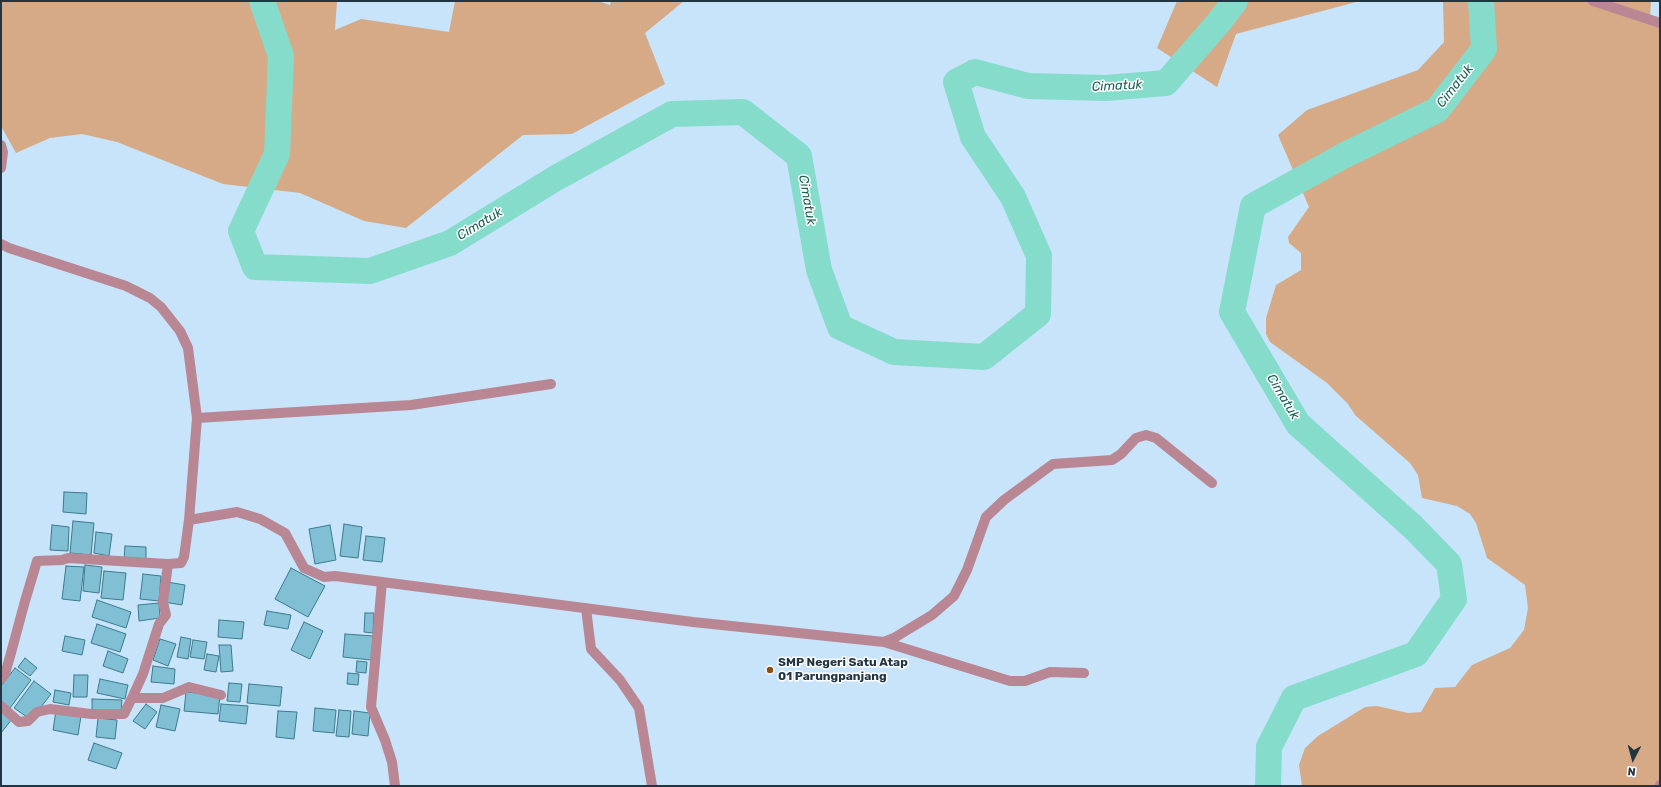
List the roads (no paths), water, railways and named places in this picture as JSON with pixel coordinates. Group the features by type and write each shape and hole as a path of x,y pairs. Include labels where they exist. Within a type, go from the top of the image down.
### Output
{"street":[{"path":"1592,1 1660,23"},
{"path":"1,145 3,152 1,168"},
{"path":"1,244 9,248 126,286 150,298 161,307 180,331 188,348 197,418 189,520 184,557 181,562 168,564 68,558 62,560 37,561 5,674 1,679"},
{"path":"197,418 411,405 551,384"},
{"path":"884,642 894,638 932,615 954,596 967,570 986,517 1004,500 1053,464 1112,460 1121,454 1136,438 1146,435 1156,438 1212,483"},
{"path":"189,520 237,512 260,519 285,533 304,568 324,577 335,576 693,622 884,642 1010,681 1025,681 1050,672 1084,673"},
{"path":"1,706 19,722 28,721 37,712 50,709 91,714 124,714 143,674 159,624 166,615 163,602 168,564"},
{"path":"382,582 371,707 385,740 392,762 395,786"},
{"path":"586,608 591,649 620,680 639,708 652,786"},
{"path":"132,698 163,698 189,687 221,695"}],"waterway":[{"name":"Cimatuk","path":"262,1 281,56 277,154 241,231 255,267 370,271 450,243 556,178 672,114 743,112 799,156 819,270 840,327 894,352 984,357 1038,314 1039,256 1013,197 973,137 956,82 975,72 1028,86 1106,88 1166,83 1219,22 1235,1"},
{"name":"Cimatuk","path":"1268,786 1269,747 1294,698 1416,654 1454,599 1449,564 1413,527 1298,424 1232,312 1253,206 1343,156 1437,110 1484,49 1481,1"}],"place":[{"name":"SMP Negeri Satu Atap 01 Parungpanjang","path":"770,670"}]}
